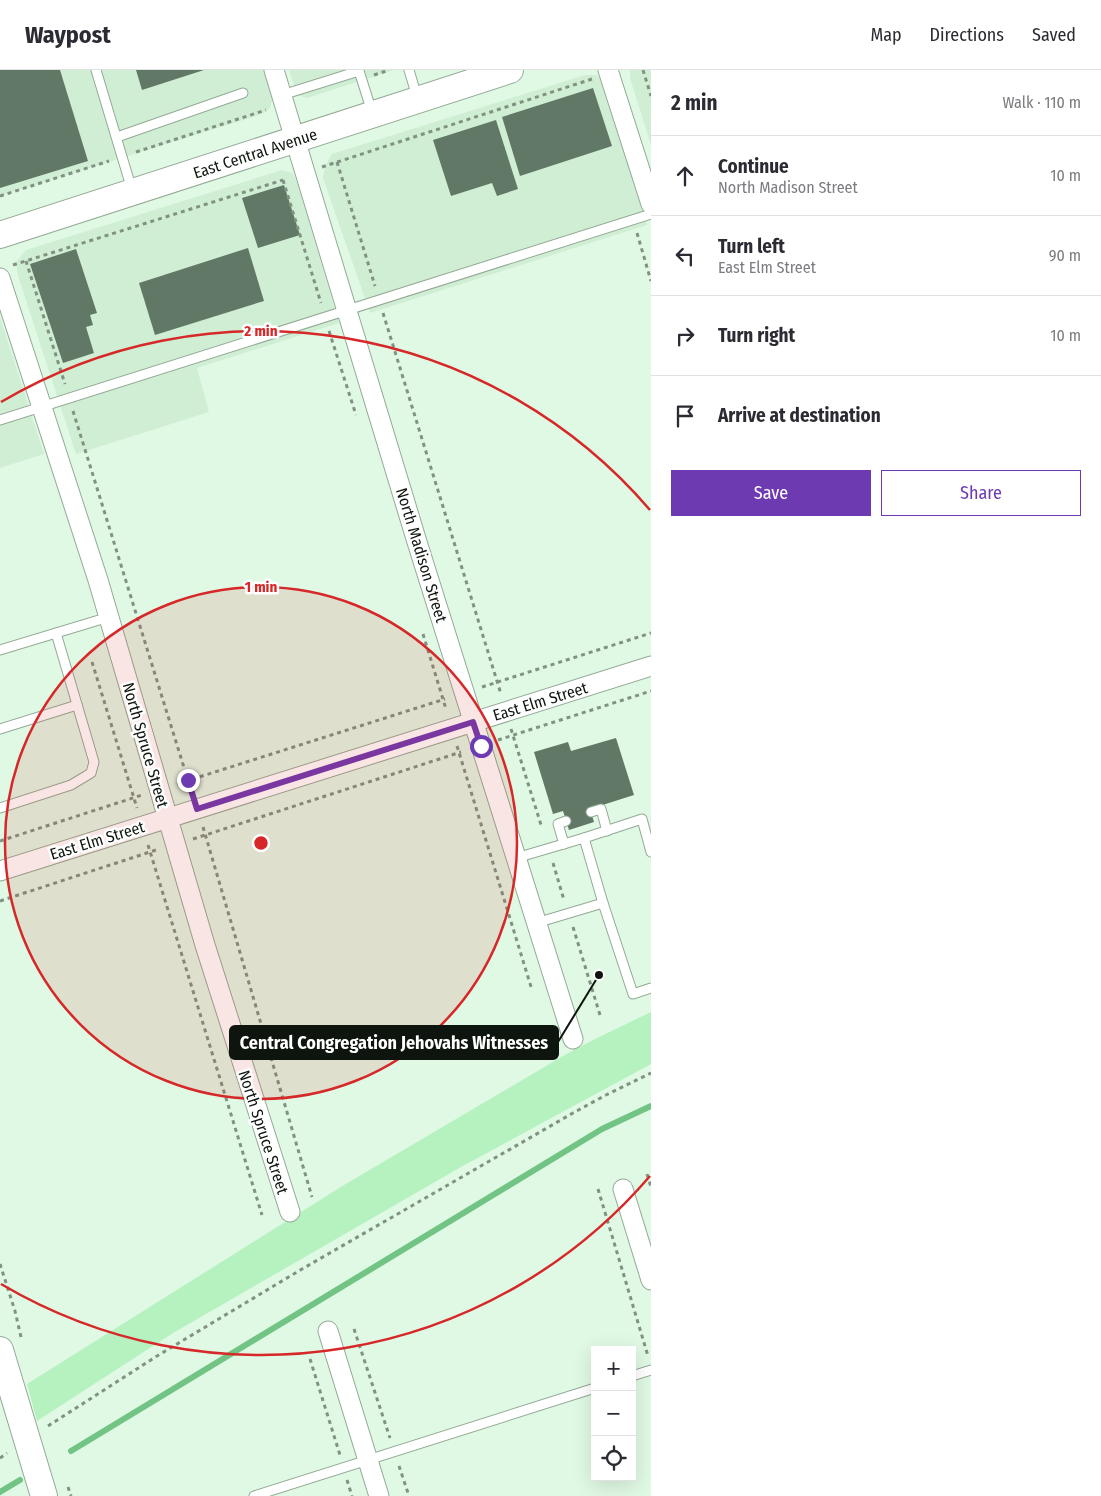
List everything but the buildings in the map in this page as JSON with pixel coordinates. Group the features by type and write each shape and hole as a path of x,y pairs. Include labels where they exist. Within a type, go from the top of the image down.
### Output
{"main road":[{"name":"East Central Avenue","path":"0,235 510,70"},
{"path":"0,1350 44,1496"}],"street":[{"name":"North Madison Street","path":"274,70 473,722 573,1039"},
{"path":"608,70 651,204"},
{"name":"North Spruce Street","path":"0,278 108,617 205,946 290,1212"},
{"name":"East Elm Street","path":"0,871 651,666"},
{"path":"623,1189 651,1280"},
{"path":"328,1331 379,1496"}],"lane":[{"path":"96,70 133,192"},
{"path":"409,70 417,100"},
{"path":"283,100 360,73 373,114"},
{"path":"117,137 243,94"},
{"path":"0,420 651,214"},
{"path":"0,650 108,617"},
{"path":"0,808 71,786 91,773 94,762 56,633"},
{"path":"0,729 77,705"},
{"path":"591,812 601,809 607,831"},
{"path":"516,858 642,819 651,852"},
{"path":"564,844 558,824 566,821"},
{"path":"584,838 603,904 633,994 651,988"},
{"path":"536,923 603,904"},
{"path":"636,1375 651,1370"},
{"path":"254,1496 591,1389"}],"path":[{"path":"360,73 389,70"},
{"path":"643,70 651,96"},
{"path":"0,196 283,100"},
{"path":"337,162 600,1015"},
{"path":"26,261 205,835 312,1197"},
{"path":"0,841 651,634"},
{"path":"92,662 262,1215"},
{"path":"0,901 651,691"},
{"path":"0,1458 157,1356 310,1264 573,1113 651,1074"},
{"path":"647,1174 651,1187"},
{"path":"598,1189 648,1358"},
{"path":"354,1329 410,1496"},
{"path":"310,1358 352,1496"}],"shaded area":[{"path":"0,70 264,70 273,98 270,108 262,114 0,196"},
{"path":"289,70 394,70 307,98 297,95"},
{"path":"630,70 651,70 651,145 630,78"},
{"path":"585,75 596,75 603,81 647,225 370,313 323,178 325,166 332,154"},
{"path":"282,170 292,173 297,182 339,323 197,368 209,412 76,454 18,276 16,262 26,250"},
{"path":"0,317 44,454 0,468"}],"green space":[{"path":"651,1012 651,1064 461,1167 173,1333 37,1421 27,1384 344,1185 563,1056"}],"waterway":[{"path":"71,1451 602,1129 651,1106"},
{"path":"0,1492 20,1480"}],"place":[{"name":"Central Congregation Jehovahs Witnesses","path":"599,975"}],"route":[{"path":"188,780 197,809 473,722 481,746"}]}
